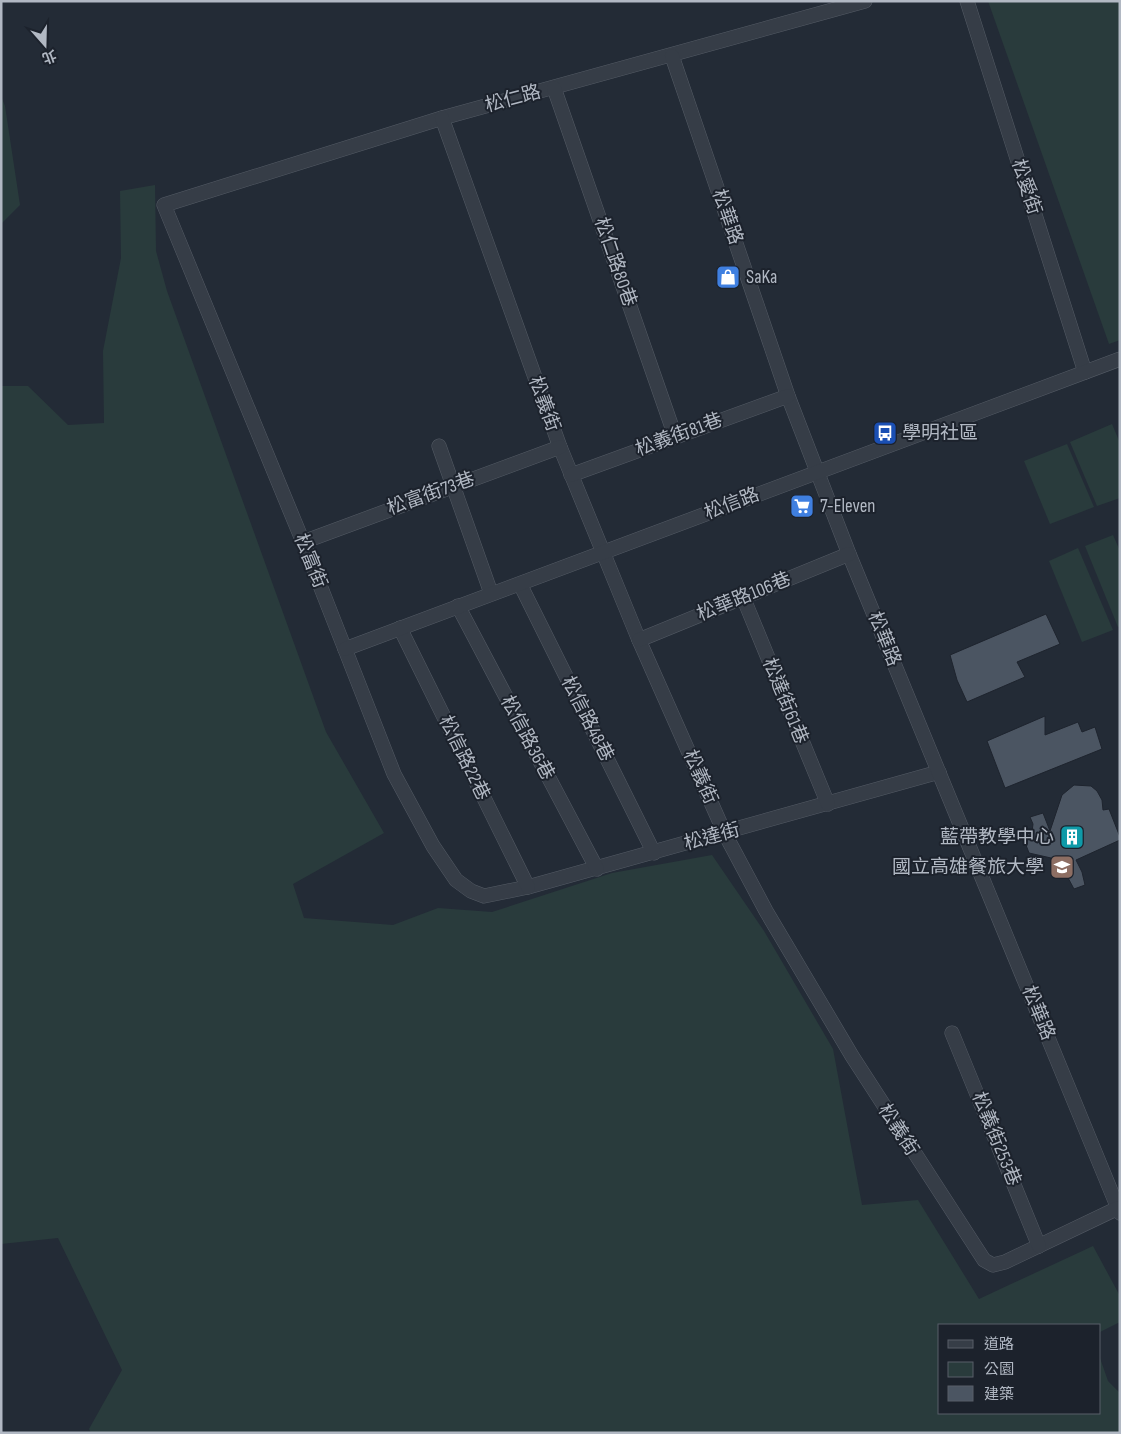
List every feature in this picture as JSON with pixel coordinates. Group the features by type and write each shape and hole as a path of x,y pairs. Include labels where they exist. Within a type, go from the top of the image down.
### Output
{"street":[{"name":"松仁路","path":"164,205 442,118 672,56 865,1"},
{"name":"松愛街","path":"967,1 1085,372"},
{"name":"松華路","path":"672,56 788,396 849,554 1119,1210"},
{"name":"松仁路80巷","path":"554,88 675,436"},
{"name":"松義街","path":"442,118 560,447 602,554 639,640 725,834 766,911 852,1056 984,1260 993,1264 1005,1262 1119,1210"},
{"name":"松富街","path":"164,205 303,542 394,774 433,846 456,880 471,891 484,896"},
{"name":"松信路","path":"345,649 1120,359"},
{"name":"松義街81巷","path":"571,476 675,436 788,396"},
{"path":"439,446 492,594"},
{"name":"松富街73巷","path":"303,542 560,447"},
{"name":"松華路106巷","path":"639,640 849,554"},
{"name":"松信路48巷","path":"520,584 654,853"},
{"name":"松達街61巷","path":"743,597 828,804"},
{"name":"松信路36巷","path":"458,606 596,869"},
{"name":"松信路22巷","path":"400,628 528,887"},
{"name":"松達街","path":"484,896 528,887 725,834 939,772"},
{"name":"松義街253巷","path":"952,1033 1040,1246"}],"green space":[{"path":"988,1 1120,1 1120,340 1109,344"},
{"path":"1,96 5,106 20,205 1,224"},
{"path":"155,185 156,251 167,291 326,732 384,833 293,884 304,918 393,925 438,908 492,912 612,873 712,855 764,931 833,1049 862,1205 918,1200 979,1299 1093,1246 1120,1296 1120,1322 1101,1332 1101,1324 938,1324 938,1414 1101,1414 1101,1361 1108,1381 1120,1393 1120,1433 91,1433 89,1429 122,1370 58,1238 1,1244 1,386 28,386 68,425 104,423 103,351 121,258 120,191"},
{"path":"1112,424 1120,443 1120,498 1097,506 1070,442"},
{"path":"1067,444 1094,507 1050,524 1024,461"},
{"path":"1113,535 1120,551 1120,626 1118,627 1085,546"},
{"path":"1078,548 1113,630 1082,642 1049,561"}],"building":[{"path":"1046,614 1060,644 1017,662 1025,677 967,702 957,680 950,655"},
{"path":"1045,716 1045,735 1078,722 1082,732 1095,727 1102,749 1005,788 987,741"},
{"name":"藍帶教學中心","path":"1074,785 1091,786 1097,791 1102,800 1103,810 1109,809 1120,840 1076,860 1082,872 1085,885 1074,889 1067,876 1059,879 1051,858 1029,853 1023,837 1032,832 1033,824 1030,817 1043,813 1050,831 1062,795"}],"place":[{"name":"SaKa","path":"728,277"},
{"name":"學明社區","path":"885,433"},
{"name":"7-Eleven","path":"802,506"},
{"name":"藍帶教學中心","path":"1072,837"},
{"name":"國立高雄餐旅大學","path":"1062,867"}]}
